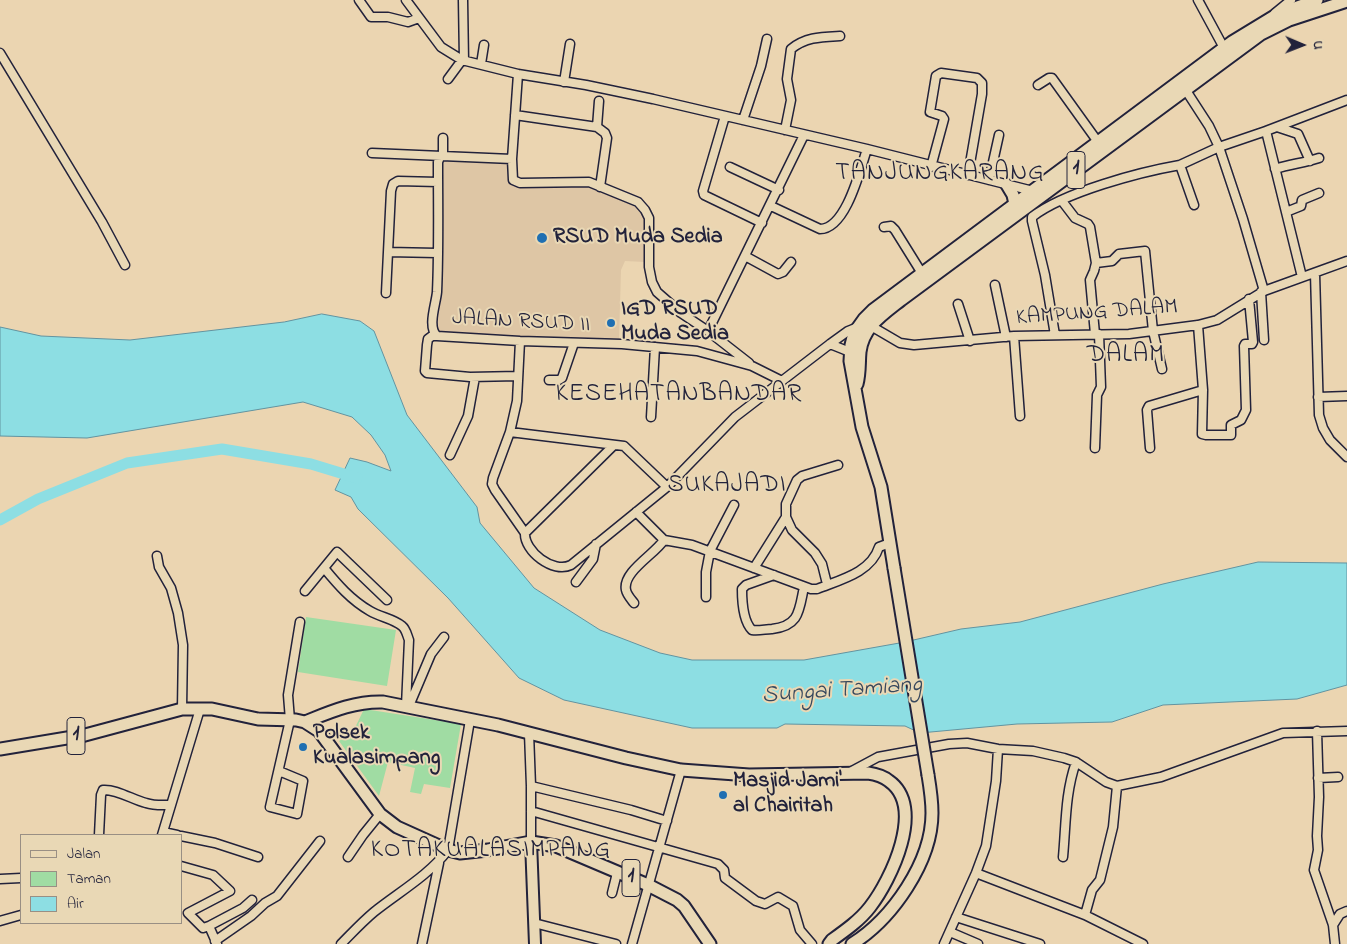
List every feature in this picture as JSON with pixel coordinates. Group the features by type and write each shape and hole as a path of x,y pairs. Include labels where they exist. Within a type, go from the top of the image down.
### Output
{"highway":[{"name":"1","path":"855,388 862,344 866,332 871,326 1015,204 1037,200 1098,142 1224,48 1266,20 1318,0"},
{"name":"1","path":"852,944 878,924 906,888 921,863 932,823 928,775 881,487 862,427 851,372 851,340 858,326 873,310 971,242 1037,200 1247,43 1272,27 1288,20 1347,1"},
{"path":"1007,185 1013,195 1015,204"},
{"path":"305,722 344,707 368,702 408,706 681,770 749,776 850,772 878,775 890,781 901,796 904,806 904,829 900,846 886,884 869,909 829,944"},
{"name":"1","path":"0,749 85,735 182,709 212,709 258,720 305,722 319,731 380,814 397,827 448,850 460,853 531,842 556,846 648,885 677,900 684,906 710,944"},
{"path":"319,731 322,715"}],"main road":[{"path":"531,842 535,944"}],"street":[{"path":"359,0 371,17 408,22 419,18"},
{"path":"406,0 441,47 463,60 518,74 653,99 867,149 1007,185 1037,200 1062,201 1150,170 1180,165 1219,148 1347,100"},
{"path":"448,79 463,60 464,0"},
{"path":"1198,0 1224,48"},
{"path":"1266,20 1291,0"},
{"path":"785,130 791,100 787,79 790,49 804,40 840,36"},
{"path":"744,120 761,66 767,39"},
{"path":"564,82 570,44"},
{"path":"481,64 484,45"},
{"path":"0,53 102,222 125,265"},
{"path":"931,167 944,119 942,116 930,112 936,76 941,73 977,78 981,81 982,86 968,175"},
{"path":"518,74 512,159 512,178 515,182 589,182 638,202 645,210 649,222 649,266 652,282 662,298 752,366"},
{"path":"1038,85 1052,78 1098,142"},
{"path":"1185,89 1209,126 1219,148 1243,219 1263,292 1264,340"},
{"path":"597,126 599,101"},
{"path":"515,115 597,126 607,138 600,187"},
{"path":"725,116 703,194 762,223"},
{"path":"1277,127 1298,134 1310,161"},
{"path":"1266,131 1302,277"},
{"path":"708,331 779,190 804,135"},
{"path":"989,180 999,135"},
{"name":"JALAN RSUD II","path":"443,138 444,155 440,157 438,162 437,292 432,326 433,332 437,336 622,344 706,353 752,366 782,381"},
{"path":"770,206 820,229 828,228 842,213 849,199 867,149"},
{"path":"372,153 512,159"},
{"path":"1275,169 1319,158"},
{"path":"1180,165 1194,205"},
{"path":"730,167 779,190"},
{"path":"386,293 393,184 398,181 438,182"},
{"path":"1286,212 1301,206 1302,200 1319,193"},
{"path":"1037,200 1032,221 1046,275 1055,335"},
{"path":"1062,201 1075,218 1090,226 1096,263 1090,278 1101,387 1097,394 1096,448"},
{"path":"884,227 891,226 895,230 923,275"},
{"path":"1096,263 1111,262 1119,254 1145,251 1153,331 1162,369"},
{"path":"388,252 437,253"},
{"path":"745,256 778,274 783,272 791,262"},
{"name":"KAMPUNG DALAM","path":"871,326 896,341 908,345 1010,337 1129,334 1198,325 1217,320 1263,292 1347,261"},
{"path":"1315,273 1319,415 1323,428 1330,440 1347,457"},
{"path":"995,285 1010,337 1020,416"},
{"path":"1198,325 1203,390 1202,434 1231,434 1231,426 1241,420 1246,410 1244,346 1254,342 1249,299"},
{"path":"958,304 970,341"},
{"path":"520,341 517,401 510,432 492,484 525,532 524,535 528,544 536,555 548,564 560,568 571,565 667,487 735,417 830,344 858,326"},
{"path":"437,336 432,336 427,341 426,372 475,377 518,376"},
{"path":"548,380 559,380 562,378 574,343"},
{"path":"830,344 850,352"},
{"path":"651,417 655,347"},
{"path":"450,455 468,416 475,377"},
{"path":"1150,448 1147,410 1149,406 1203,390"},
{"path":"1318,397 1347,396"},
{"path":"510,432 626,447 667,487"},
{"path":"525,532 614,445"},
{"path":"827,584 822,564 815,553 792,530 786,517 786,504 800,478 806,474 838,465"},
{"path":"706,597 706,572 710,551 734,506"},
{"path":"636,512 664,540 687,543 811,589 817,589 857,572 873,560 879,547 890,543"},
{"path":"754,568 786,517"},
{"path":"634,603 626,592 628,578 664,540"},
{"path":"576,582 593,559 596,544"},
{"path":"305,591 334,554 339,553 387,600"},
{"path":"157,556 157,563 171,588 178,613 182,644 182,709"},
{"path":"324,568 352,599 371,612 402,626 406,631 408,640 408,706"},
{"path":"774,575 746,584 742,589 748,626 752,630 779,628 790,624 799,611 804,587"},
{"path":"279,771 302,781 297,814 270,808 290,720 288,695 300,622"},
{"path":"408,706 432,654 444,637"},
{"path":"163,834 200,709"},
{"path":"341,944 373,912 439,862 448,850 470,720"},
{"path":"1317,731 1318,850 1314,870 1333,925 1335,944"},
{"path":"850,772 878,757 949,744 972,744 1053,755 1076,762 1106,782 1117,786 1162,777 1275,735 1292,732 1347,731"},
{"path":"529,733 532,811 531,842"},
{"path":"944,944 986,846 996,781 998,749"},
{"path":"1063,857 1067,799 1076,762"},
{"path":"632,944 681,770"},
{"path":"1318,778 1338,777"},
{"path":"531,786 631,810 667,821"},
{"path":"1085,915 1092,890 1100,880 1113,827 1117,786"},
{"path":"99,834 101,795 103,790 110,790 145,803 171,805"},
{"path":"532,811 718,864 724,870 725,878 760,903 767,903 777,897 793,906 800,930 812,944"},
{"path":"348,857 380,814"},
{"path":"182,836 258,856"},
{"path":"209,926 216,942 251,916 265,903 277,896 320,841"},
{"path":"422,944 439,862"},
{"path":"182,866 213,875 230,892 185,912 203,928 243,908 252,900"},
{"path":"612,893 617,873"},
{"path":"976,873 1085,915 1143,944"},
{"path":"0,880 20,878"},
{"path":"419,879 429,884 432,895"},
{"path":"1333,925 1340,914 1347,911"},
{"path":"0,921 20,915"},
{"path":"956,916 1040,944"},
{"path":"534,923 616,944"},
{"path":"950,932 978,944"}],"shaded area":[{"name":"RSUD Muda Sedia","path":"440,161 509,161 511,184 590,185 638,205 645,215 645,262 625,261 621,270 619,340 438,333"}],"green space":[{"path":"306,617 396,630 387,686 298,672"},
{"path":"364,709 461,724 450,788 424,784 421,794 410,792 415,768 388,762 379,796 339,741 353,732"}],"water":[{"name":"Sungai Tamiang","path":"322,314 360,321 374,331 407,415 477,507 480,523 534,588 600,630 660,653 692,660 804,660 905,642 961,629 1020,622 1163,584 1258,562 1347,563 1347,685 1297,699 1163,705 1112,722 1017,724 920,733 905,726 785,724 777,728 692,728 564,700 519,678 448,598 358,509 351,497 335,490 350,458 391,471 385,455 371,435 352,417 303,402 87,438 0,436 0,327 41,336 130,340 284,322"}],"waterway":[{"path":"0,520 38,499 127,463 222,449 311,464 357,478"}],"place":[{"name":"RSUD Muda Sedia","path":"542,238"},
{"name":"IGD RSUD Muda Sedia","path":"611,323"},
{"name":"Polsek Kualasimpang","path":"303,747"},
{"name":"Masjid Jami' al Chairitah","path":"723,795"}],"district":[{"name":"TANJUNGKARANG","path":"940,175"},
{"name":"DALAM","path":"1126,357"},
{"name":"KESEHATANBANDAR","path":"679,396"},
{"name":"SUKAJADI","path":"727,487"},
{"name":"KOTAKUALASIMPANG","path":"491,852"}]}
